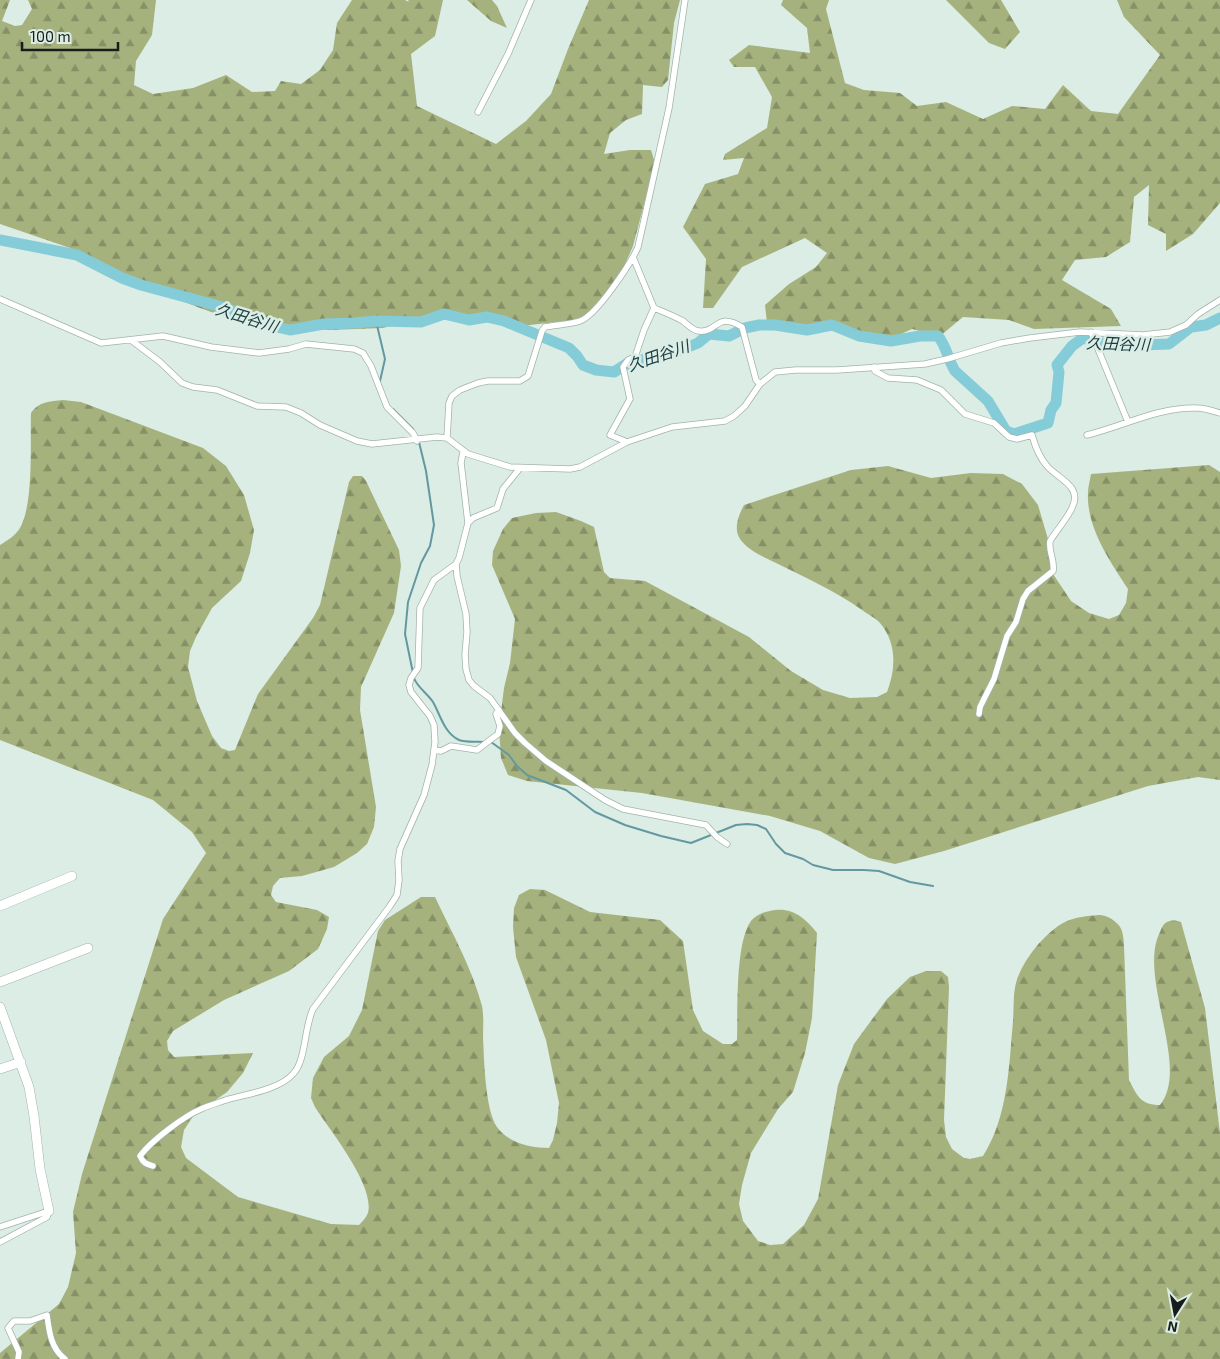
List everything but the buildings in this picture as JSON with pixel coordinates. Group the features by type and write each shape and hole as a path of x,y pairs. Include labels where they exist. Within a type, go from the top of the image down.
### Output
{"street":[{"path":"478,112 508,54 531,0"},
{"path":"447,438 449,403 452,396 460,390 478,383 488,381 520,381 528,376 537,344 545,327 581,321 607,294 634,257 669,108 685,0"},
{"path":"634,257 654,308 682,321 696,331 704,332 724,320 733,322 742,328 756,380 760,384"},
{"path":"0,299 101,343 163,336 211,347 259,353 290,349 306,344 354,348 363,353 371,366 387,408 413,432 416,441"},
{"path":"131,340 160,362 182,383 193,387 217,390 257,406 286,407 301,413 320,425 357,441 372,444 416,441 437,437 447,438 463,452 510,467 570,469 580,467 627,442 684,425 725,421 734,416 760,384 775,372 924,364 1000,344 1080,332 1092,335 1144,335 1170,332 1186,325 1198,314 1220,300"},
{"path":"627,442 610,435 630,399 623,367 628,360 635,357 654,308"},
{"path":"1092,335 1128,422"},
{"path":"874,367 875,371 888,378 917,380 942,390 966,414 994,423 1010,437 1017,439 1032,435 1034,443 1046,465 1073,489 1073,507 1050,540 1049,546 1054,565 1053,570 1028,591 1023,599 1016,622 1007,636 994,680 980,707 979,714"},
{"path":"1087,435 1164,410 1198,408 1220,413"},
{"path":"153,1166 145,1164 140,1156 145,1149 200,1109 274,1087 285,1082 293,1075 299,1065 308,1019 313,1009 397,894 400,849 424,794 434,750 434,725 430,716 411,692 409,685 411,678 418,668 420,608 434,580 456,564 459,558 468,523 461,463 463,452"},
{"path":"468,523 473,518 497,508 503,489 520,468"},
{"path":"456,564 466,614 466,669 469,680 490,698 525,743 546,761 605,800 623,809 706,825 717,838 727,844"},
{"path":"434,750 441,751 451,746 477,750 498,734 500,726 496,714 499,710"},
{"path":"0,906 72,876"},
{"path":"0,982 88,948"},
{"path":"0,1007 29,1087 40,1169 49,1212 47,1217 0,1242"},
{"path":"0,1069 20,1062"},
{"path":"0,1227 49,1212"},
{"path":"18,1359 19,1352 8,1328 11,1323 14,1321 30,1321 46,1316 49,1336 55,1348 65,1359"}],"green space":[{"path":"0,0 10,0 2,21 15,26 22,25 32,9 28,0 156,0 152,35 136,61 134,85 153,94 193,88 226,75 252,92 275,91 281,81 301,84 320,70 333,50 337,23 352,0 405,0 409,2 408,0 443,0 435,36 411,54 417,106 496,144 526,121 551,94 589,0 680,0 674,23 668,80 662,87 643,85 642,114 626,120 610,133 604,154 630,150 651,150 655,163 633,246 619,278 586,316 574,320 521,326 509,324 492,316 468,318 442,312 426,319 408,321 383,328 329,330 228,318 154,290 73,249 0,224"},
{"path":"467,0 492,0 497,6 507,28 491,21"},
{"path":"783,0 829,0 826,9 845,83 864,90 900,93 917,106 946,102 983,119 1012,106 1045,109 1063,85 1091,111 1118,114 1160,55 1124,17 1117,0 1220,0 1220,203 1193,234 1166,251 1166,234 1148,225 1149,185 1134,197 1130,242 1106,257 1075,260 1062,280 1111,309 1121,326 1034,329 1009,320 963,317 940,336 912,329 892,338 871,336 836,323 798,331 767,323 765,305 789,284 816,267 827,253 805,238 742,267 713,308 703,308 706,259 683,227 705,184 738,174 744,158 723,160 725,154 767,128 772,97 755,67 734,67 729,60 749,45 810,53 807,28 781,5"},
{"path":"946,0 1001,0 1020,32 1005,49 989,43"},
{"path":"63,400 81,402 203,448 226,466 244,495 254,530 250,553 241,581 212,608 190,651 188,667 197,701 212,736 221,748 229,751 235,750 258,694 313,618 320,605 349,482 353,476 362,476 366,481 399,550 401,566 394,613 361,687 360,710 376,807 374,827 367,844 357,853 334,867 302,876 280,878 273,886 271,895 276,902 317,910 329,917 327,929 318,949 289,971 224,1000 173,1031 167,1041 168,1050 174,1057 253,1053 243,1073 227,1092 194,1115 184,1130 181,1147 186,1158 238,1197 331,1224 359,1225 363,1221 368,1213 365,1188 350,1158 315,1107 311,1098 313,1078 324,1057 349,1036 362,1010 378,931 385,920 421,897 435,897 478,992 483,1014 486,1084 493,1119 497,1127 507,1137 520,1144 542,1148 549,1148 553,1140 559,1103 546,1040 516,957 513,927 514,908 519,895 530,889 545,890 590,912 660,920 683,941 693,1010 703,1031 723,1044 732,1044 737,1040 738,978 742,945 746,931 751,921 759,915 769,911 782,910 799,916 817,933 812,1018 805,1053 793,1092 778,1109 751,1153 739,1204 743,1221 758,1241 770,1245 783,1244 804,1225 818,1199 838,1085 854,1044 887,999 910,977 926,971 941,971 948,977 944,1120 946,1137 952,1149 964,1158 970,1159 983,1156 998,1125 1006,1091 1014,992 1019,974 1042,940 1057,927 1073,919 1102,915 1113,920 1121,928 1124,944 1129,1080 1140,1098 1153,1105 1160,1105 1168,1089 1170,1068 1168,1045 1155,973 1155,951 1164,925 1168,922 1177,921 1181,922 1205,1008 1220,1133 1220,1359 0,1359 0,1353 59,1304 68,1287 76,1253 73,1212 82,1174 163,919 206,853 192,832 153,800 0,740 0,545 16,533 24,517 29,489 31,413 41,404"},
{"path":"1209,465 1220,472 1220,780 1198,777 1148,786 944,851 895,864 869,858 820,831 770,816 642,793 527,781 508,775 501,758 499,728 515,619 492,565 493,551 503,529 512,518 536,513 556,512 594,527 604,572 610,578 645,581 749,637 791,671 823,690 850,698 877,697 887,692 892,674 892,648 886,631 876,619 841,596 763,557 746,546 737,531 738,520 744,505 851,470 888,466 931,478 971,473 1003,474 1022,484 1038,505 1048,539 1053,574 1071,601 1089,613 1109,619 1119,615 1126,603 1128,589 1101,544 1091,519 1088,493 1091,474"}],"waterway":[{"name":"久田谷川","path":"0,240 77,255 122,278 141,285 226,308 268,325 290,330 324,324 376,321 421,322 444,314 469,320 487,317 504,321 569,348 583,365 596,370 614,372 628,363 652,358 667,351 681,350 698,343 709,334 729,336 745,328 759,325 775,325 807,330 832,325 859,336 891,341 920,336 938,336 955,371 988,401 1006,431 1014,434 1048,423 1051,410 1056,403 1059,372 1057,365 1072,346 1083,338 1113,346 1169,344 1191,327 1206,325 1220,318"},
{"path":"376,321 385,359 380,381"},
{"path":"393,409 413,429"},
{"path":"413,673 405,634 408,602 421,563 430,546 434,525 426,471 419,442"},
{"path":"414,678 433,702 443,723 454,737 465,741 486,742"},
{"path":"491,742 509,755 527,775 566,790 595,812 625,825 691,843 736,825 757,825 766,829 785,853 803,859 813,865 833,870 879,871 910,882 933,886"}]}
